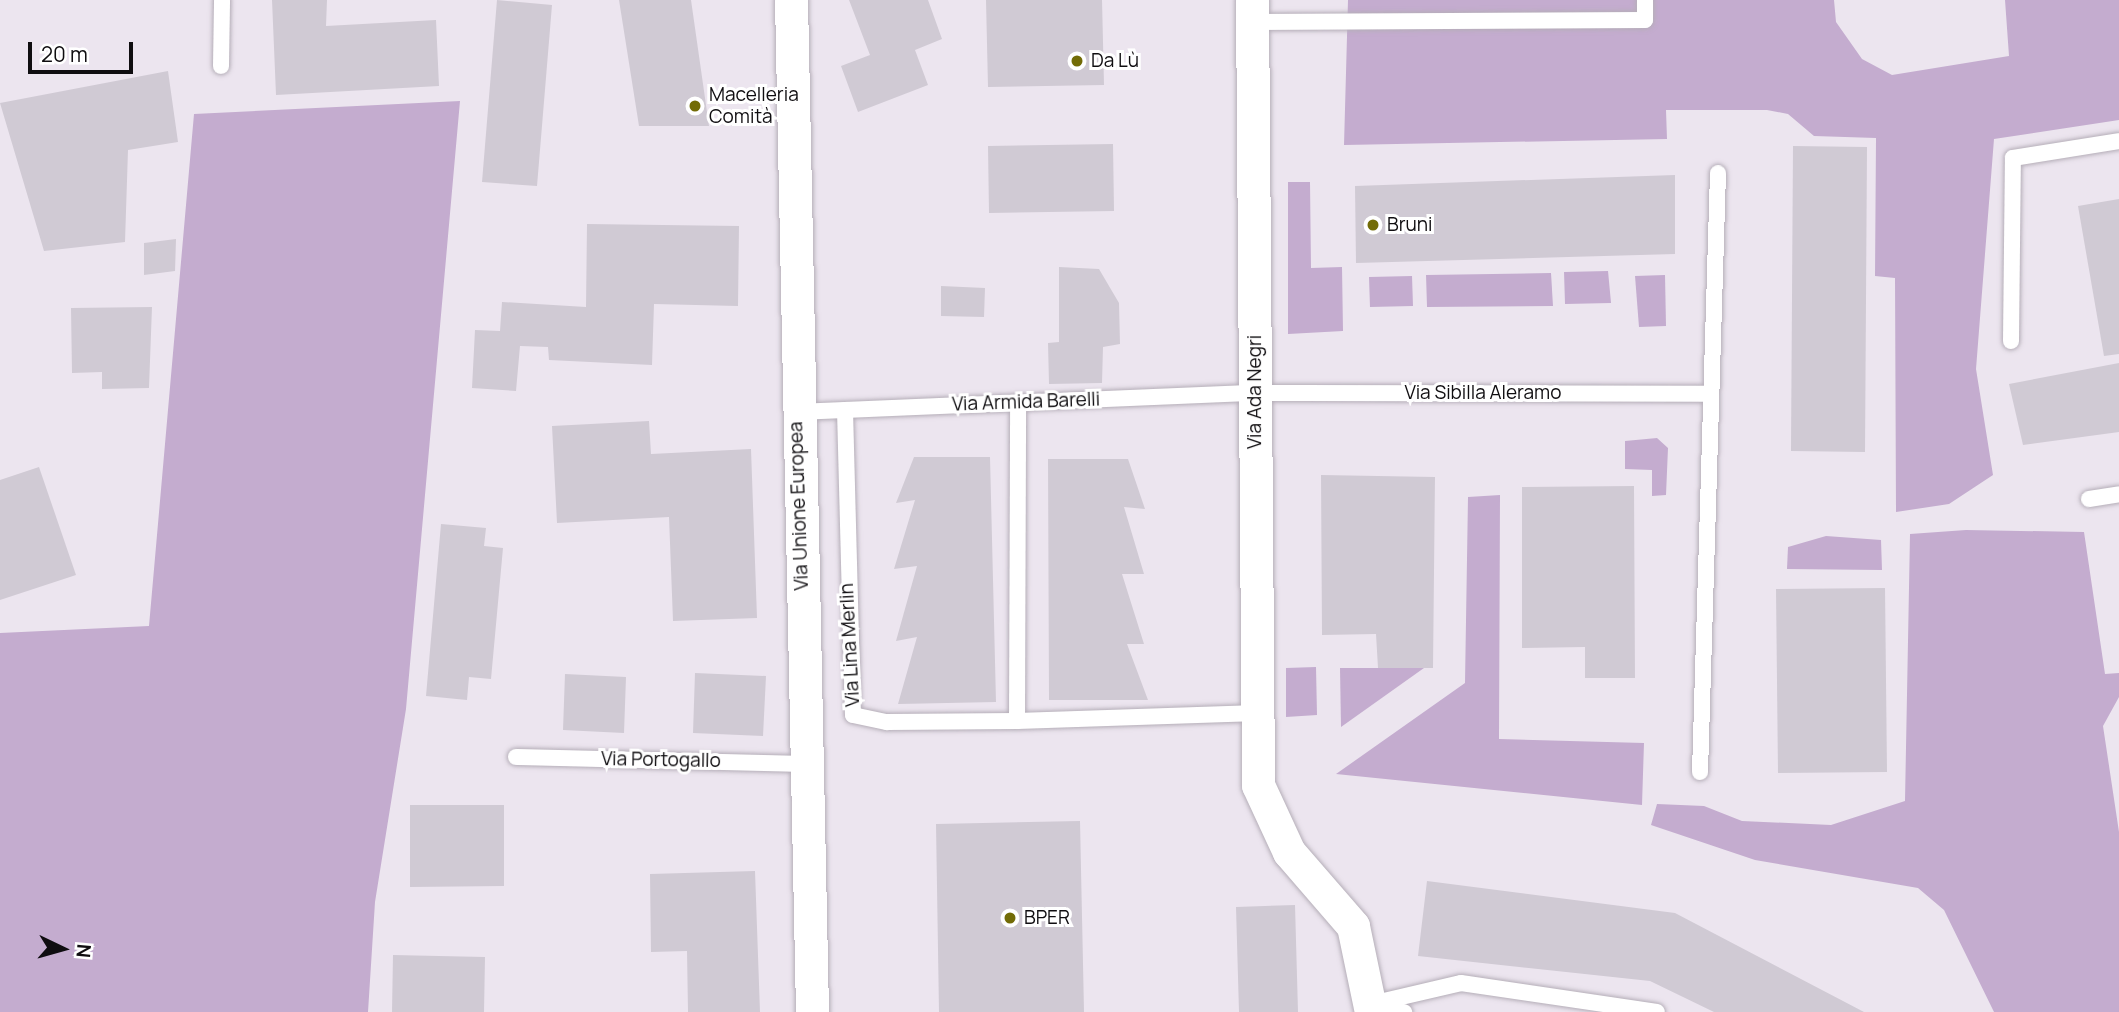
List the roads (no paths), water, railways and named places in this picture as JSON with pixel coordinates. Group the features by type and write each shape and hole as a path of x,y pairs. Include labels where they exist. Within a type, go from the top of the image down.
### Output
{"street":[{"name":"Via Unione Europea","path":"792,0 797,412 812,1012"},
{"name":"Via Ada Negri","path":"1252,11 1258,785 1289,852 1353,926 1371,1008"}],"lane":[{"path":"221,66 222,0"},
{"path":"1252,11 1645,20 1645,0"},
{"path":"2011,341 2013,158 2119,141"},
{"path":"1700,772 1718,173"},
{"name":"Via Armida Barelli","path":"797,412 1255,393"},
{"name":"Via Sibilla Aleramo","path":"1255,393 1711,394"},
{"path":"1017,721 1018,402"},
{"name":"Via Lina Merlin","path":"845,410 853,715 887,722 1017,721 1258,713"},
{"path":"2089,499 2119,494"},
{"name":"Via Portogallo","path":"516,757 807,764"},
{"path":"1371,1008 1461,983 1657,1012"},
{"path":"1371,1008 1404,1012"}],"place":[{"name":"Da Lù","path":"1077,61"},
{"name":"Macelleria Comità","path":"695,106"},
{"name":"Bruni","path":"1373,225"},
{"name":"BPER","path":"1010,918"}]}
